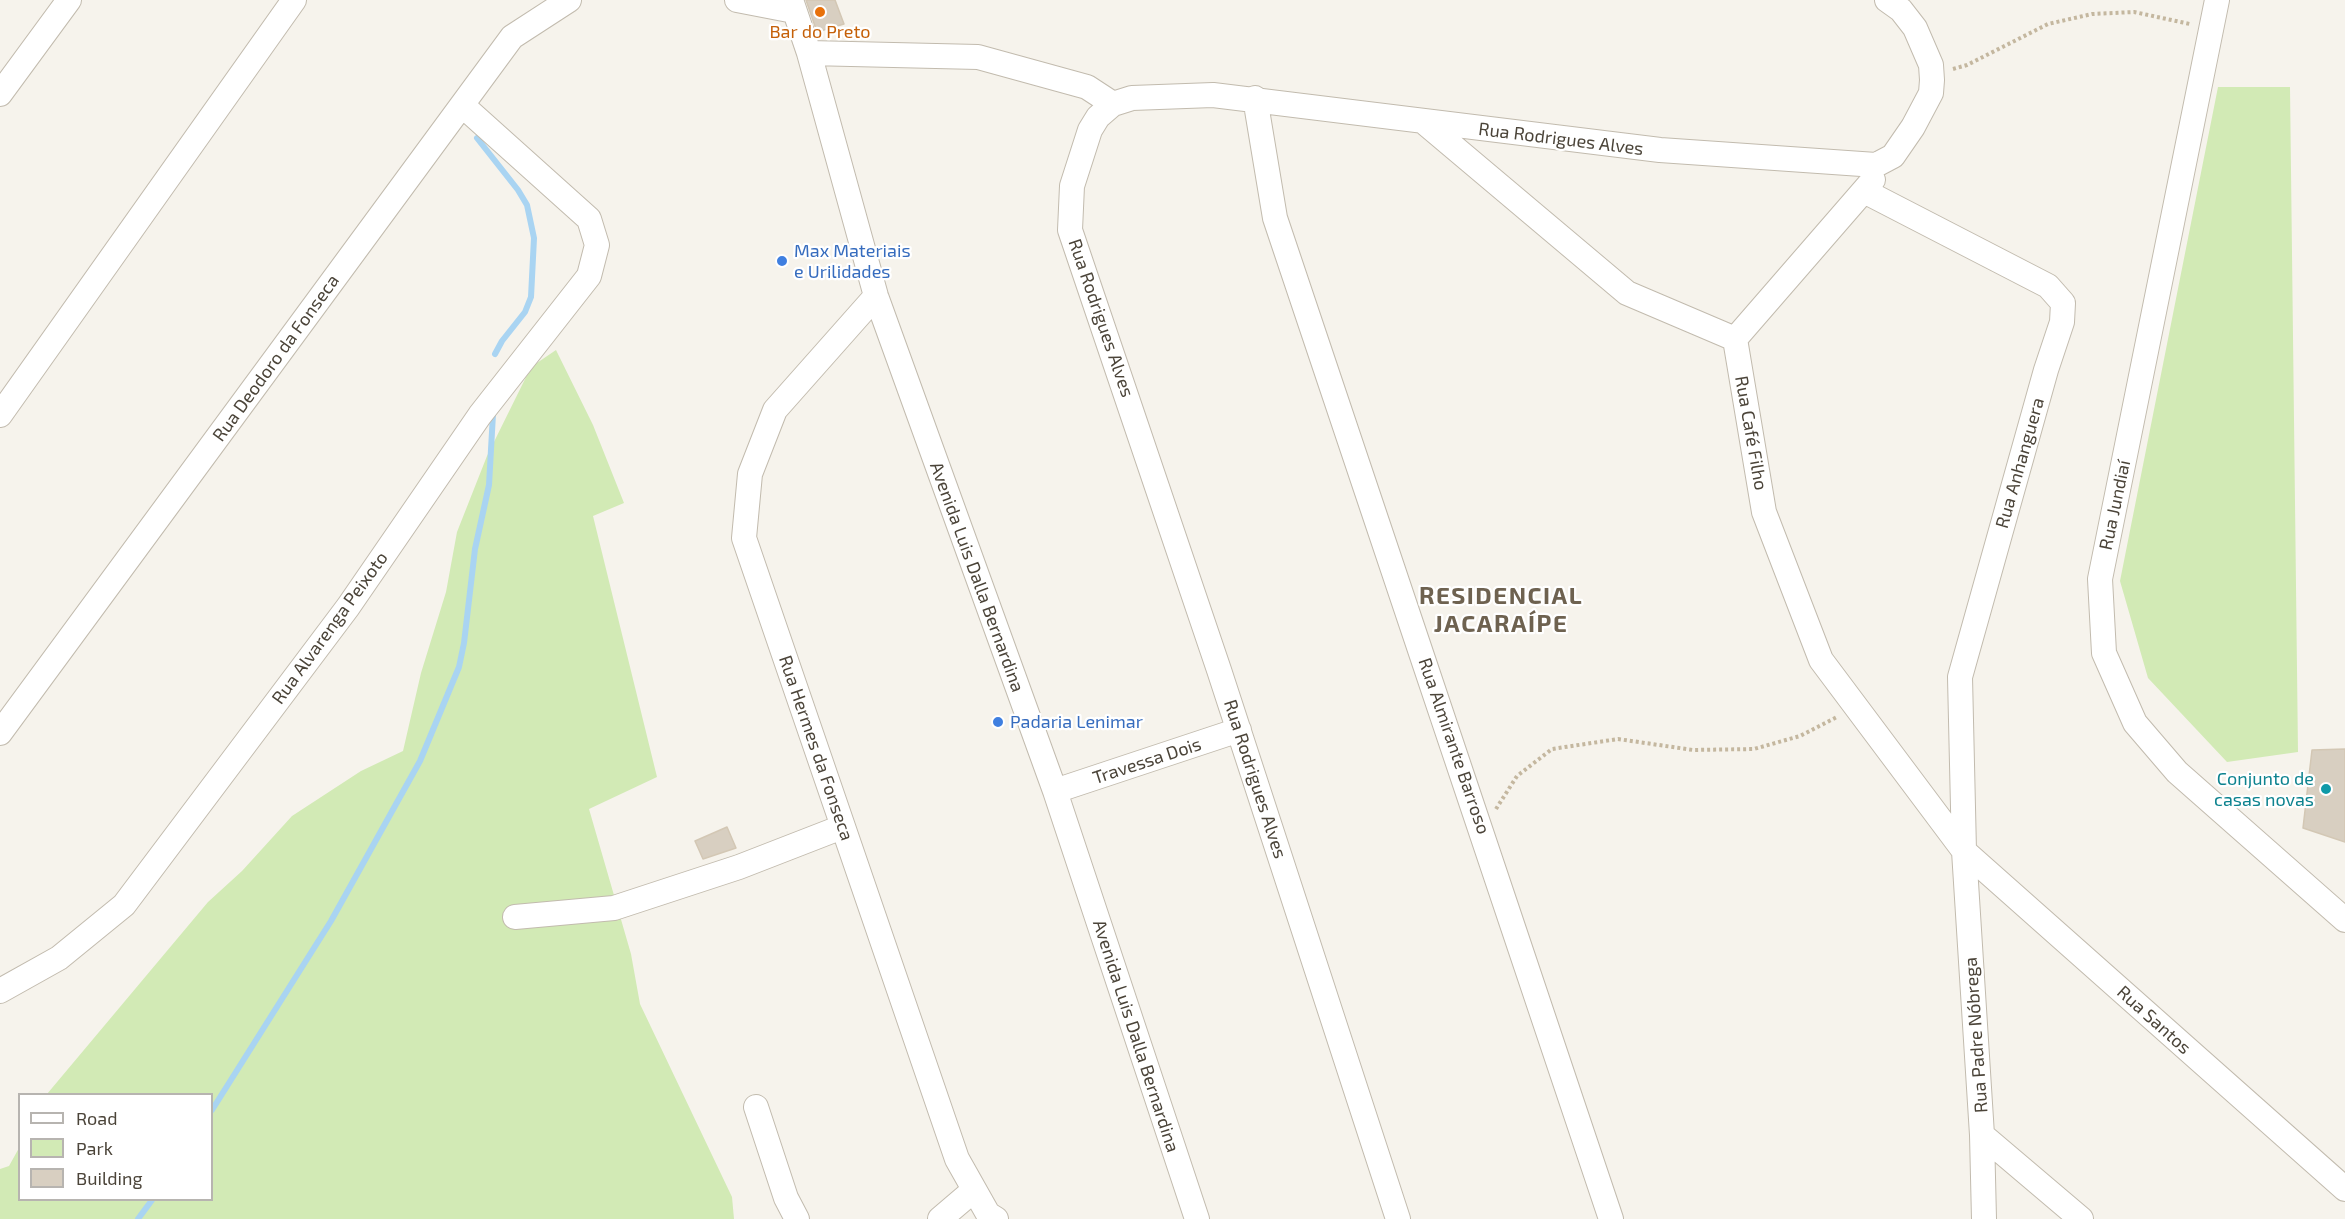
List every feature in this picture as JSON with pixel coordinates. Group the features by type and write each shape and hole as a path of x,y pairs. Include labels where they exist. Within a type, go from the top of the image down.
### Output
{"street":[{"path":"0,94 69,0"},
{"path":"0,415 294,0"},
{"name":"Rua Deodoro da Fonseca","path":"0,733 512,37 569,0"},
{"path":"737,0 793,5"},
{"path":"1424,122 1628,293 1735,339 1893,156 1923,111 1931,93 1932,74 1924,46 1915,28 1901,10 1887,0"},
{"name":"Rua Jundiaí","path":"2217,0 2100,579 2104,653 2135,723 2177,772 2345,920"},
{"name":"Avenida Luis Dalla Bernardina","path":"793,5 809,53 876,296 1055,792 1197,1219"},
{"path":"809,53 978,57 1087,87 1113,104"},
{"name":"Rua Rodrigues Alves","path":"1398,1219 1239,730 1070,230 1070,201 1080,157 1090,130 1098,117 1113,104 1132,98 1171,95 1255,98 1424,122 1660,150 1829,164 1876,165 1893,156"},
{"name":"Rua Almirante Barroso","path":"1255,98 1275,218 1482,829 1611,1219"},
{"name":"Rua Alvarenga Peixoto","path":"0,991 59,958 124,905 348,607 480,415 589,276 597,245 589,219 462,105"},
{"name":"Rua Anhanguera","path":"1864,191 2048,286 2063,303 2062,322 2046,370 1960,677 1964,850"},
{"name":"Rua Hermes da Fonseca","path":"876,296 775,410 750,474 744,538 957,1159 987,1214 996,1219"},
{"name":"Rua Café Filho","path":"1735,339 1764,512 1821,660 1964,850"},
{"name":"Travessa Dois","path":"1055,792 1239,730"},
{"path":"515,917 614,908 739,867 842,827"},
{"name":"Rua Padre Nóbrega","path":"1964,850 1982,1135 1984,1219"},
{"name":"Rua Santos","path":"1964,850 2345,1189"},
{"path":"756,1107 786,1198 797,1219"},
{"path":"1982,1135 2081,1219"},
{"path":"940,1219 974,1190"}],"path":[{"path":"1932,74 1967,65 2048,24 2092,14 2134,12 2212,29"},
{"path":"1482,829 1517,776 1552,748 1618,739 1693,750 1754,748 1800,736 1856,708"}],"green space":[{"path":"2218,87 2290,87 2298,752 2227,762 2148,678 2120,581"},
{"path":"556,350 593,425 624,503 593,516 657,777 589,809 631,954 640,1004 732,1197 734,1219 0,1219 0,1169 9,1166 18,1150 18,1201 213,1201 213,1093 48,1093 208,902 242,871 292,816 361,771 403,751 421,673 446,592 457,532 487,456 531,367"}],"building":[{"name":"Bar do Preto","path":"806,0 835,0 844,24 817,32"},
{"name":"Conjunto de casas novas","path":"2345,749 2345,842 2303,828 2312,750"},
{"path":"727,827 736,848 703,859 695,841"}],"waterway":[{"path":"477,138 527,205 534,238 531,297 525,312 502,341 495,354"},
{"path":"213,1108 331,921 420,761 459,667 475,549 489,485 493,414"},
{"path":"138,1219 151,1201"}],"place":[{"name":"Bar do Preto","path":"820,12"},
{"name":"Max Materiais e Urilidades","path":"782,261"},
{"name":"Padaria Lenimar","path":"998,722"},
{"name":"Conjunto de casas novas","path":"2326,789"}],"district":[{"name":"RESIDENCIAL JACARAÍPE","path":"1501,610"}]}
